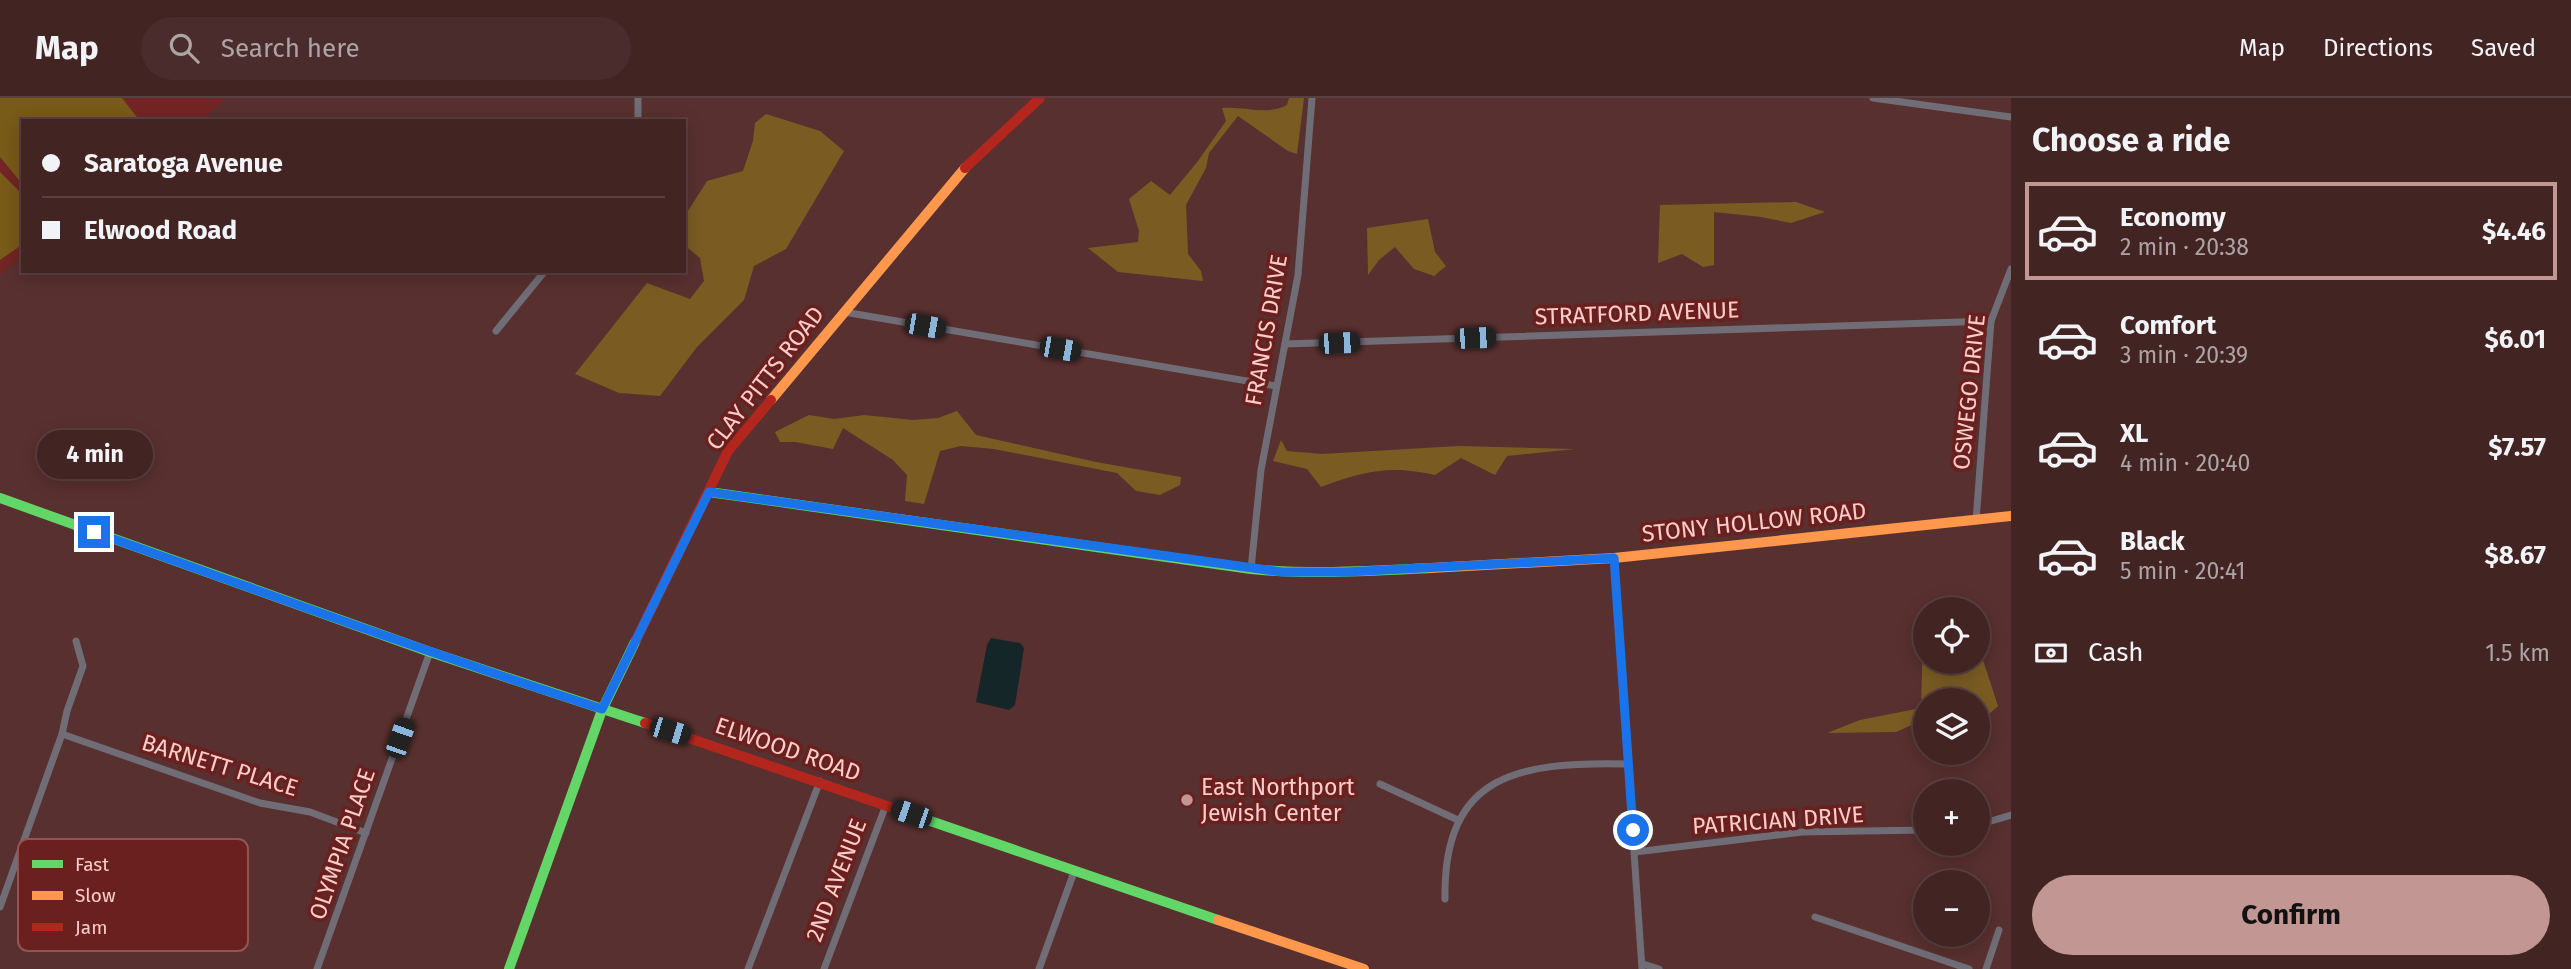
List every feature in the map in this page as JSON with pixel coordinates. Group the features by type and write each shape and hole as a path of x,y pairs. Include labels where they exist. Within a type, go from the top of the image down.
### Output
{"street":[{"path":"638,98 638,119"},
{"name":"CLAY PITTS ROAD","path":"509,969 602,709 728,452 961,172 1040,98"},
{"name":"FRANCIS DRIVE","path":"1251,569 1261,470 1298,275 1312,98"},
{"path":"1872,98 2011,117"},
{"name":"OSWEGO DRIVE","path":"1976,521 1991,321 2011,269"},
{"path":"496,331 543,273"},
{"path":"844,312 1276,386"},
{"name":"STRATFORD AVENUE","path":"1285,344 1991,321"},
{"name":"STONY HOLLOW ROAD","path":"709,492 1251,569 1335,573 1614,558 2011,516"},
{"name":"ELWOOD ROAD","path":"0,498 430,652 820,781 1074,872 1364,969"},
{"path":"1614,558 1626,764 1642,966 1659,969"},
{"path":"24,839 83,666 76,641"},
{"name":"OLYMPIA PLACE","path":"317,969 430,652"},
{"name":"BARNETT PLACE","path":"62,734 260,803 310,813 366,833"},
{"path":"1445,899 1444,872 1458,820 1489,786 1527,769 1590,763 1626,764"},
{"path":"748,969 820,781"},
{"path":"1380,783 1458,820"},
{"name":"2ND AVENUE","path":"824,969 886,805"},
{"path":"1990,821 2011,815"},
{"name":"PATRICIAN DRIVE","path":"1635,852 1802,832 1913,830"},
{"path":"0,907 18,857"},
{"path":"1040,969 1074,872"},
{"path":"1815,917 1969,969"},
{"path":"1986,969 1998,930"}],"shaded area":[{"path":"0,98 222,98 225,101 202,119 21,119 21,258 0,274"},
{"path":"0,98 122,98 138,119 21,119 21,183 0,157"},
{"path":"1289,98 1304,98 1297,154 1288,151 1238,116 1209,153 1206,168 1186,205 1188,254 1201,271 1203,281 1118,272 1088,248 1138,242 1139,231 1129,199 1151,181 1170,195 1226,121 1222,108 1271,110 1287,105"},
{"path":"766,114 820,131 844,151 786,249 754,266 744,300 697,347 660,396 619,393 575,374 647,283 690,299 704,281 700,258 686,247 686,214 707,181 743,171 753,141 755,123"},
{"path":"0,172 21,193 21,245 0,260"},
{"path":"1796,202 1825,212 1791,223 1714,212 1714,265 1703,267 1682,254 1658,263 1660,205"},
{"path":"1428,219 1435,252 1446,266 1434,276 1414,269 1395,247 1379,260 1368,275 1367,228"},
{"path":"957,411 976,435 1096,462 1181,477 1180,485 1160,495 1136,491 1117,473 994,449 961,446 940,451 924,504 905,501 907,475 893,460 843,428 833,449 780,442 775,432 809,415 834,419 864,415 913,420 938,418"},
{"path":"1281,440 1287,451 1322,454 1458,446 1575,449 1507,456 1495,475 1461,458 1435,475 1404,470 1377,471 1321,487 1307,469 1273,461"},
{"path":"991,638 1020,643 1024,648 1015,705 1009,710 976,702 987,645"},
{"path":"1922,674 1988,674 1998,706 1990,713 1990,688 1922,688"},
{"path":"1913,710 1913,724 1896,732 1827,733 1860,720"}],"traffic: fast":[{"path":"709,492 1251,569 1318,572 1431,568"},
{"path":"0,498 430,652 645,723"},
{"path":"509,969 602,710 636,640"},
{"path":"913,815 1218,920"}],"traffic: slow":[{"path":"771,400 965,168"},
{"path":"1431,568 1614,558 2011,516"},
{"path":"1218,920 1364,969"}],"traffic: jam":[{"path":"965,168 1040,98"},
{"path":"636,640 728,451 771,400"},
{"path":"645,723 913,815"}],"place":[{"name":"East Northport Jewish Center","path":"1187,800"}],"route":[{"path":"94,532 430,652 602,709 709,492 1282,572 1346,572 1614,558 1626,764 1633,830"}]}
